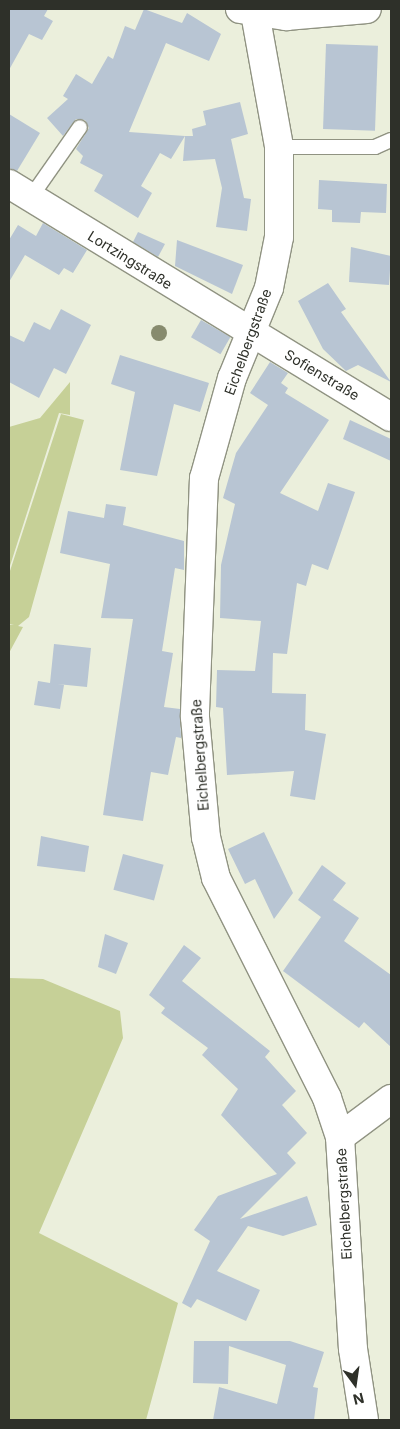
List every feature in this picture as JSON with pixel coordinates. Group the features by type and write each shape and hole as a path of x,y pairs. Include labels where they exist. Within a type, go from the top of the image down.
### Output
{"street":[{"path":"247,11 286,16 367,9"},
{"name":"Eichelbergstraße","path":"247,11 279,147 279,237 269,288 253,334 232,378 204,478 195,717 206,837 216,878 327,1098 340,1137 353,1349 364,1420"},
{"name":"Lortzingstraße","path":"20,190 253,334"},
{"name":"Sofienstraße","path":"253,334 391,417"},
{"path":"340,1137 391,1099"}],"lane":[{"path":"20,190 80,127"},
{"path":"279,147 375,147 391,140"}],"green space":[{"path":"70,382 70,415 59,413 9,569 9,427 40,418"},
{"path":"61,414 84,420 29,617 18,626 23,627 9,653 9,625 14,625 9,624 9,574"},
{"path":"9,978 43,979 120,1011 123,1038 39,1233 178,1303 146,1420 9,1420"}],"building":[{"path":"9,9 48,9 44,16 53,21 42,40 29,34 9,70"},
{"path":"144,9 182,23 187,13 221,34 209,61 166,43 129,132 185,136 171,159 160,153 141,186 152,193 138,218 94,191 103,175 80,163 83,156 76,149 89,128 85,120 76,119 63,136 47,118 68,99 63,96 76,74 92,84 108,56 113,59 125,26 135,30"},
{"path":"326,44 378,46 375,131 323,129"},
{"path":"240,102 248,134 231,139 244,198 251,199 247,231 216,227 222,188 215,159 183,161 185,136 193,136 192,129 206,125 203,111"},
{"path":"9,114 40,133 17,171 9,168"},
{"path":"319,180 387,184 386,213 361,212 360,223 332,222 332,210 318,209"},
{"path":"43,223 87,250 73,273 64,268 59,275 25,255 9,282 9,240 18,225 36,236"},
{"path":"138,232 165,244 158,257 133,242"},
{"path":"177,240 243,265 232,294 175,266"},
{"path":"351,247 391,256 389,285 349,282"},
{"path":"328,283 346,309 341,312 391,382 358,365 346,371 323,349 298,301"},
{"path":"61,309 91,325 66,374 54,368 39,398 9,382 9,335 24,342 34,322 50,330"},
{"path":"201,320 230,337 220,354 191,337"},
{"path":"120,355 209,383 200,412 174,404 157,476 120,470 135,392 111,384"},
{"path":"270,362 288,373 281,383 288,388 285,393 329,420 280,493 318,511 328,483 355,492 328,570 312,564 306,586 297,583 287,654 273,653 272,693 306,694 305,730 326,734 315,800 290,796 294,771 227,775 223,708 216,707 217,670 255,671 261,621 220,618 221,565 235,504 223,498 236,453 268,405 250,393"},
{"path":"350,420 391,439 391,461 343,439"},
{"path":"106,504 126,507 123,525 184,541 184,570 175,568 162,651 173,653 164,707 180,709 181,738 176,737 168,775 151,772 143,821 103,815 133,619 101,618 110,564 60,553 68,511 104,518"},
{"path":"54,644 91,648 87,687 57,684 64,685 60,709 34,705 38,681 50,683"},
{"path":"264,832 293,893 274,919 255,879 245,884 228,849"},
{"path":"41,836 89,846 85,872 37,866"},
{"path":"123,854 164,865 154,901 113,890"},
{"path":"322,865 346,883 333,900 359,918 344,941 391,975 391,1047 364,1022 359,1028 283,971 321,917 298,900"},
{"path":"105,934 128,943 116,974 98,967"},
{"path":"184,945 201,958 182,981 270,1051 265,1057 296,1091 282,1105 307,1133 287,1153 296,1163 240,1219 307,1196 317,1225 283,1236 248,1226 217,1271 260,1290 246,1321 197,1299 191,1308 182,1303 210,1241 194,1230 218,1196 277,1174 221,1115 238,1089 202,1055 208,1048 161,1013 165,1008 149,995"},
{"path":"194,1341 290,1341 324,1352 313,1387 318,1388 314,1420 213,1420 219,1387 277,1404 286,1365 229,1346 228,1384 193,1383"}]}
